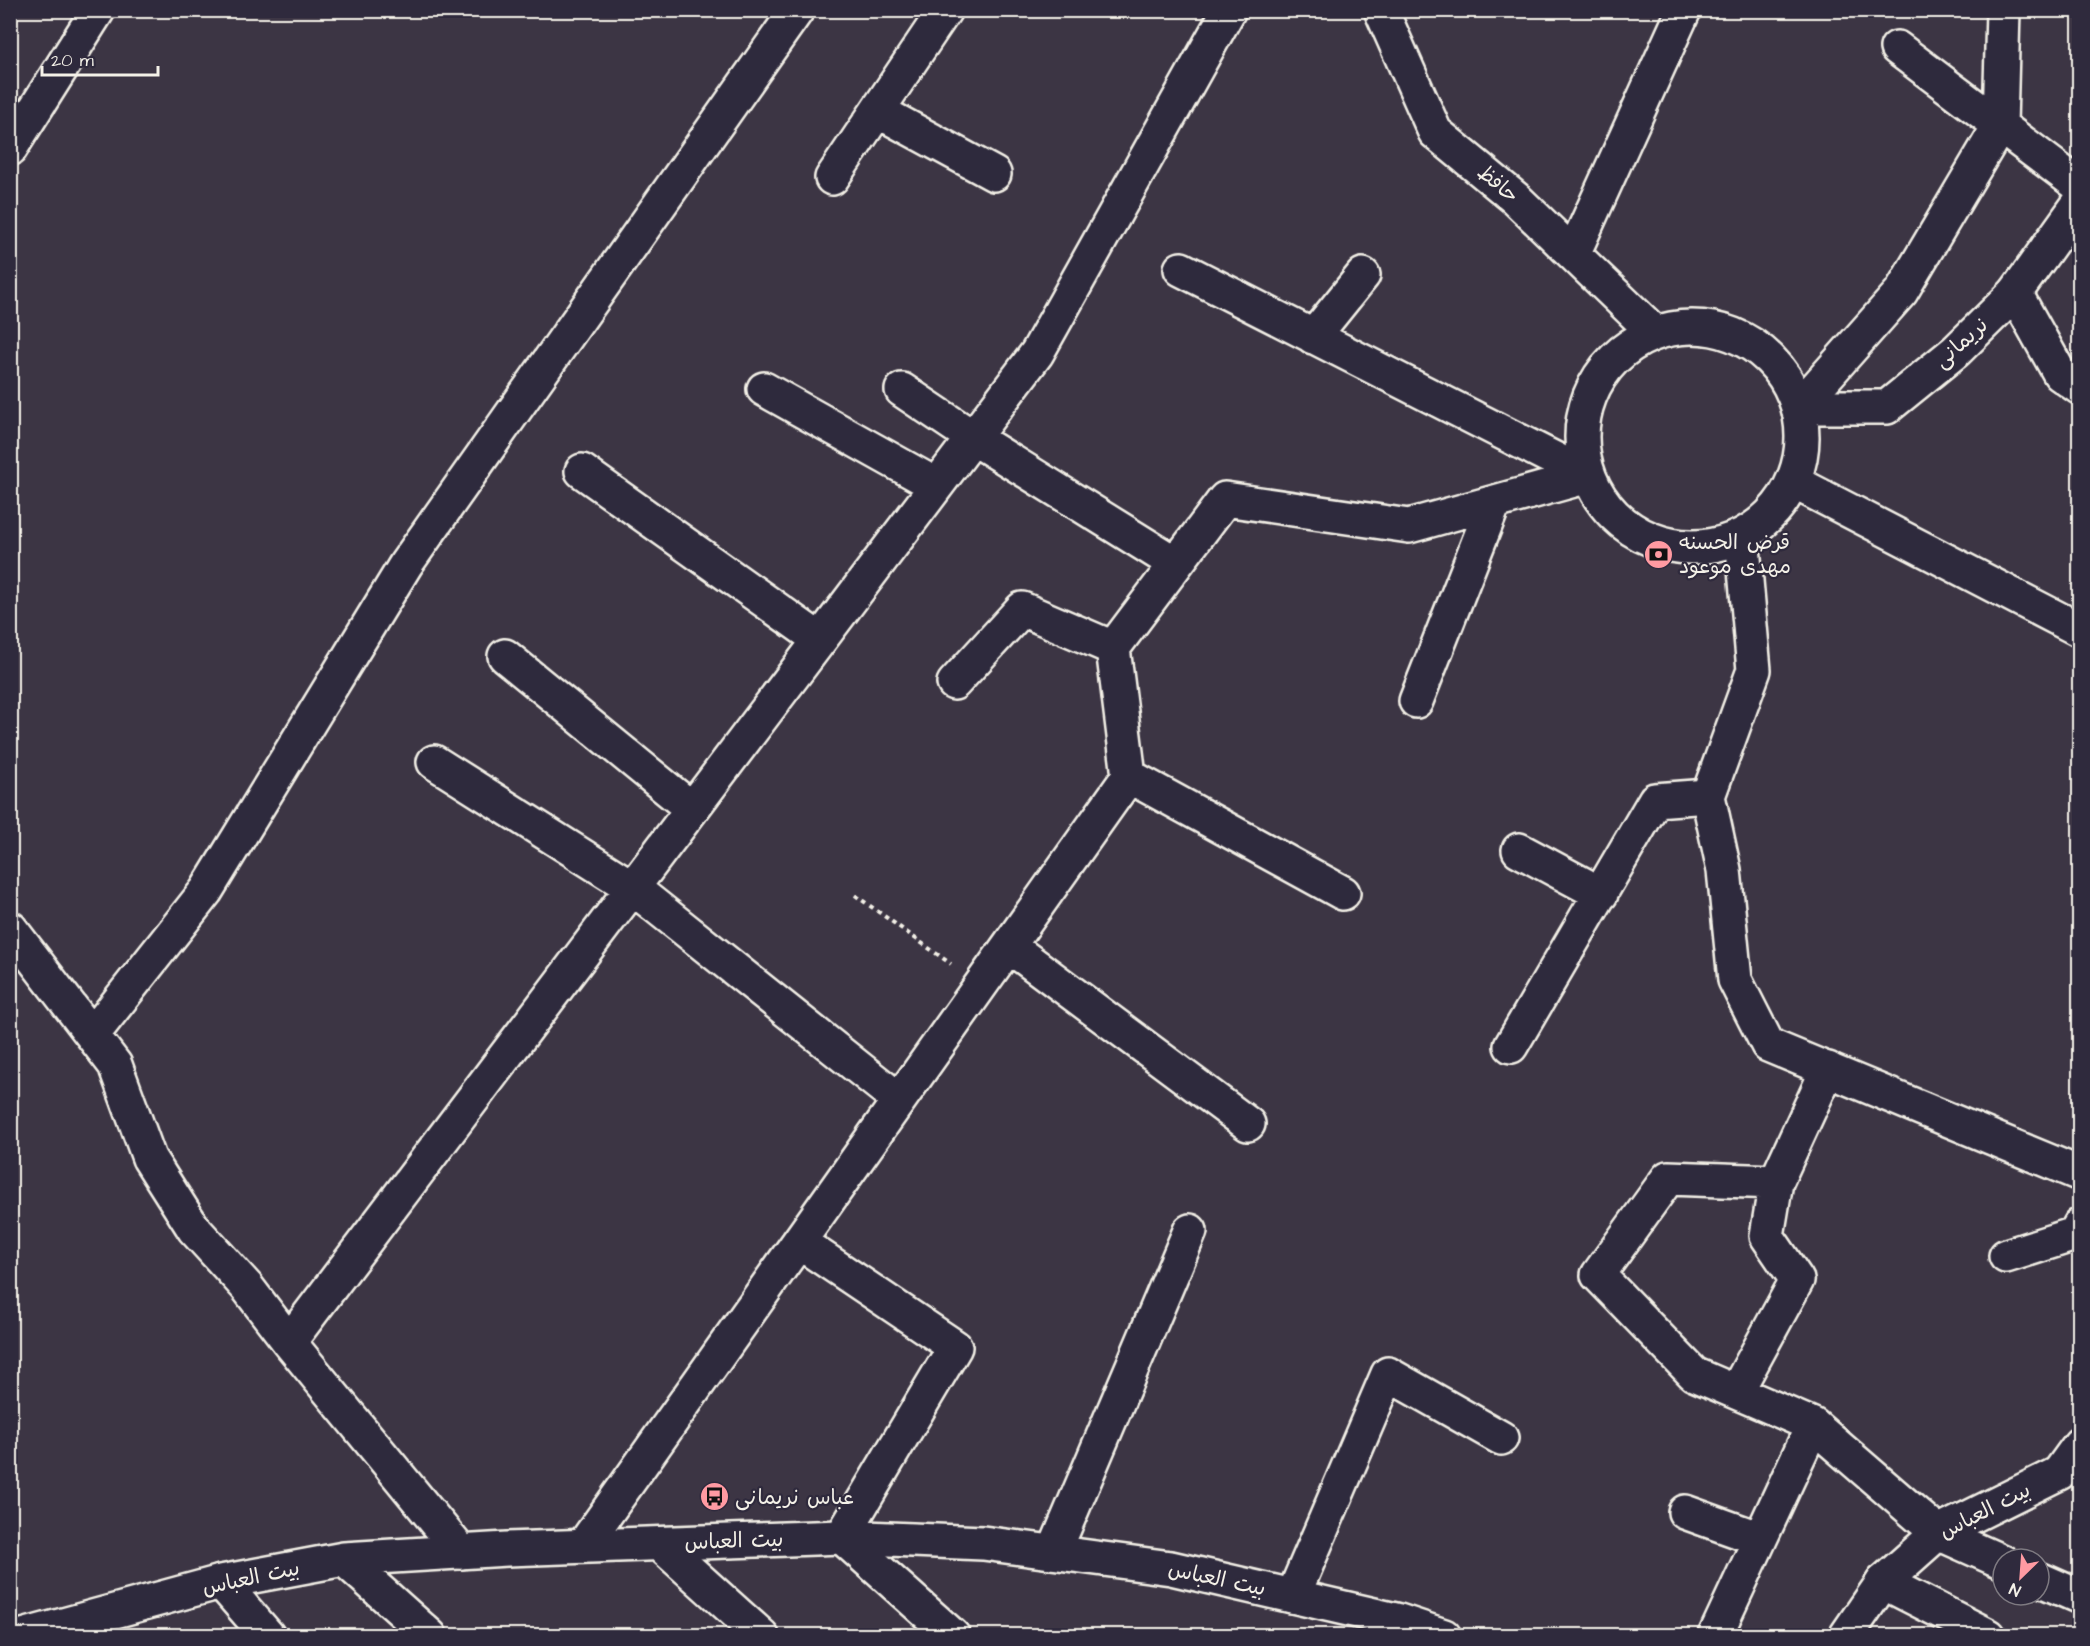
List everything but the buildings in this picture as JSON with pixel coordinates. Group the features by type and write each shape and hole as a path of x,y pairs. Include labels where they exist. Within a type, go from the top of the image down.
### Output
{"street":[{"path":"10,149 98,10"},
{"path":"93,1034 206,891 406,564 461,490 797,10"},
{"path":"832,178 945,10"},
{"path":"289,1342 1037,353 1229,10"},
{"name":"حافظ","path":"1381,10 1435,132 1515,198 1574,252 1654,332"},
{"path":"1574,252 1684,10"},
{"path":"1799,407 1900,292 2000,125 2003,10"},
{"path":"1897,48 2079,186"},
{"path":"878,111 994,174"},
{"name":"نریمانی","path":"1799,407 1887,407 1956,351 2014,293 2079,202"},
{"path":"1180,269 1588,476"},
{"path":"1313,337 1363,275"},
{"path":"2014,293 2060,374 2079,388"},
{"path":"1688,326 1724,330 1755,345 1782,372 1799,407 1803,445 1794,482 1773,513 1742,536 1706,547 1667,545 1632,530 1606,506 1588,476 1580,442 1585,407 1599,375 1623,349 1654,332 1688,326"},
{"path":"764,388 936,485"},
{"path":"902,390 972,437 1176,564"},
{"path":"582,471 820,640"},
{"path":"583,1546 1129,776 1113,648 1225,499 1409,526 1588,476"},
{"path":"1794,482 2079,630"},
{"path":"1416,701 1494,503"},
{"path":"1742,536 1754,670 1708,796 1724,870 1735,980 1768,1045 2079,1174"},
{"path":"954,682 1022,609 1113,648"},
{"path":"505,656 692,808"},
{"path":"434,762 633,888 899,1100"},
{"path":"1129,776 1343,893"},
{"path":"1511,1046 1655,800 1708,796"},
{"path":"1519,850 1601,894"},
{"path":"10,928 115,1065 149,1158 194,1229 247,1287 289,1342 461,1552"},
{"path":"1009,946 1248,1124"},
{"path":"1736,1392 1797,1280 1767,1236 1776,1182 1827,1069"},
{"path":"1776,1182 1668,1178 1598,1275 1694,1374 1813,1425 1938,1533 1991,1557"},
{"path":"2006,1256 2075,1234 2079,1226"},
{"path":"1054,1552 1190,1231"},
{"path":"799,1242 955,1347 842,1538 953,1635"},
{"path":"1293,1596 1388,1374 1501,1438"},
{"path":"1715,1635 1813,1425"},
{"name":"بیت العباس","path":"1846,1635 1884,1582 1938,1533 2059,1473 2079,1444"},
{"path":"1684,1512 1760,1539"},
{"name":"بیت العباس","path":"23,1635 221,1582 344,1559 583,1546 842,1538 983,1543 1171,1568 1396,1620 1444,1635"},
{"path":"660,1544 762,1635"},
{"path":"344,1559 430,1635"},
{"path":"221,1582 268,1635"},
{"path":"1884,1582 1989,1635"},
{"path":"2051,1584 2079,1597"}],"path":[{"path":"855,896 981,985"}],"place":[{"name":"قرض الحسنه مهدی موعود","path":"1658,554"},
{"name":"عباس نریمانی","path":"714,1497"}]}
